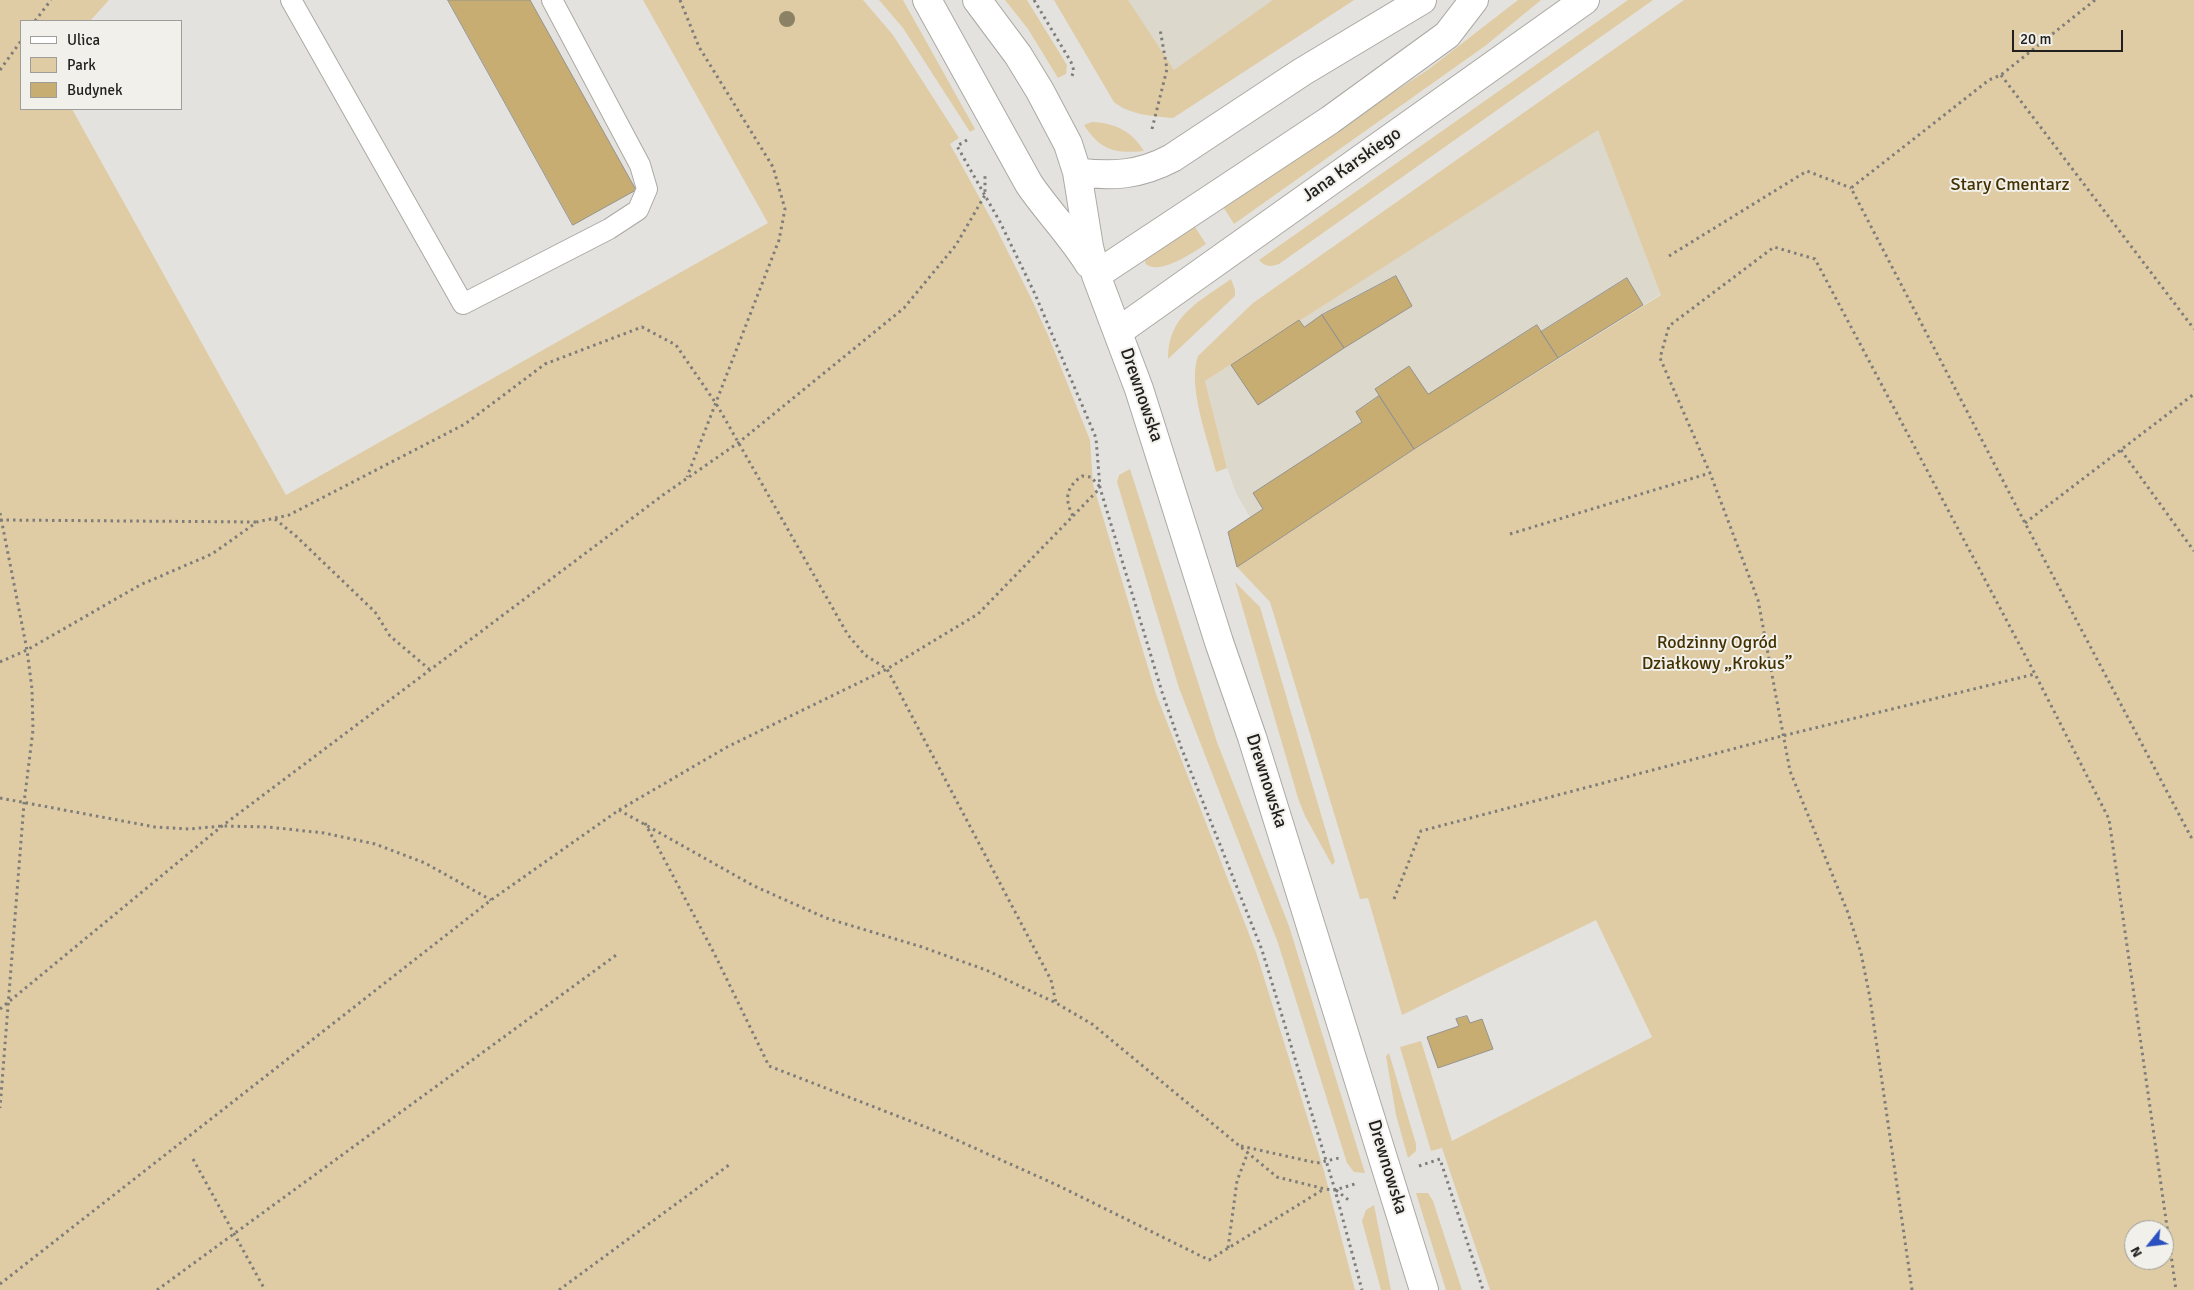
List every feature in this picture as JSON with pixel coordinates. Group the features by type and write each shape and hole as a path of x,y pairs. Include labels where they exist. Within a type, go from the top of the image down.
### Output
{"main road":[{"name":"Drewnowska","path":"927,0 1029,184 1046,209 1080,249 1096,275"},
{"name":"Drewnowska","path":"977,0 1018,55 1068,144 1077,172 1088,247 1096,275 1118,331 1159,448 1235,692 1255,746 1424,1290"},
{"path":"1077,172 1115,175 1135,173 1156,166 1172,158 1302,72 1422,0"},
{"path":"1096,275 1337,114 1446,35 1474,0"},
{"name":"Jana Karskiego","path":"1118,331 1585,0"}],"lane":[{"path":"291,0 463,304 609,230 638,210 647,189 640,165 552,0"}],"path":[{"path":"36,20 50,0"},
{"path":"680,0 700,47 773,167 785,209 779,240 717,405 687,477"},
{"path":"1034,0 1071,62 1074,71 1070,79 1065,83"},
{"path":"1851,188 1989,80 2001,75 2095,0"},
{"path":"1152,129 1167,69 1160,29"},
{"path":"0,70 20,42"},
{"path":"2001,75 2194,329"},
{"path":"974,136 957,146 986,195 1053,333 1096,438 1100,488 1162,692 1181,747 1262,950 1335,1190 1362,1290"},
{"path":"0,1009 10,1003 222,826 687,477 738,443 904,308 956,245 986,195 984,170"},
{"path":"1669,256 1807,171 1851,188 2194,843"},
{"path":"1912,1290 1870,998 1861,953 1848,912 1790,772 1758,600 1710,473 1660,358 1669,326 1774,247 1815,259 2035,674 2109,819 2176,1290"},
{"path":"1,520 257,522 289,515 464,424 545,364 642,328 676,345 717,405 848,635 865,656 887,669 1051,980 1056,1003"},
{"path":"2025,523 2194,394"},
{"path":"2121,450 2194,551"},
{"path":"1510,534 1710,473"},
{"path":"1073,516 1066,496 1069,488 1076,480 1082,476 1091,477 1100,488"},
{"path":"0,1284 491,900 619,810 728,747 887,669 978,614 1100,488"},
{"path":"0,513 27,650 32,689 33,730 24,803 10,1003 0,1108"},
{"path":"275,519 297,537 375,612 390,636 429,669"},
{"path":"0,662 27,650 140,584 212,554 257,522"},
{"path":"1394,899 1422,831 1782,736 2035,674"},
{"path":"0,798 155,827 189,829 222,826 268,827 324,833 375,844 425,863 491,900"},
{"path":"619,810 747,882 826,918 986,970 1056,1003 1092,1024 1277,1177 1335,1190 1351,1202"},
{"path":"644,823 714,953 769,1066 941,1133 1058,1185 1209,1260 1325,1189"},
{"path":"157,1290 618,952"},
{"path":"1240,1146 1317,1163 1339,1158"},
{"path":"1228,1248 1237,1181 1248,1152"},
{"path":"193,1159 265,1290"},
{"path":"1440,1159 1483,1290"},
{"path":"559,1290 729,1165"}],"shaded area":[{"path":"1054,0 1354,0 1173,118 1139,114 1122,108 1114,102"},
{"path":"1598,129 1661,294 1414,449 1237,567 1228,532 1250,517 1236,493 1227,468 1205,381"}],"green space":[{"path":"0,0 109,0 91,20 20,20 20,110 73,110 286,495 768,223 643,0 863,0 893,35 959,138 950,144 995,226 1030,296 1048,335 1090,440 1093,484 1156,694 1256,952 1324,1171 1355,1290 0,1290"},
{"path":"879,0 903,0 975,129 970,132 903,28"},
{"path":"1005,0 1027,0 1067,65 1066,74 1058,78 1028,29"},
{"path":"1054,0 1128,0 1174,70 1273,0 1354,0 1173,118 1127,110 1114,102"},
{"path":"1518,0 1541,0 1485,46 1234,224 1222,205 1429,69"},
{"path":"1628,0 1653,0 1279,264 1268,266 1259,260"},
{"path":"1684,0 2194,0 2194,1290 1490,1290 1442,1148 1431,1151 1400,1047 1421,1041 1452,1141 1652,1037 1596,920 1402,1015 1368,898 1360,899 1270,602 1237,567 1414,449 1661,295 1598,130 1205,381 1227,468 1216,472 1197,397 1195,368 1198,356 1253,303"},
{"path":"1092,122 1108,124 1122,129 1134,138 1144,151 1116,151 1102,145 1084,125"},
{"path":"1193,224 1206,244 1176,262 1167,265 1151,267 1145,263 1146,257"},
{"path":"1231,279 1235,296 1168,359 1169,344 1179,320 1197,303"},
{"path":"1130,469 1217,742 1289,926 1365,1173 1354,1172 1347,1163 1278,943 1179,688 1117,482 1119,475"},
{"path":"1235,582 1260,607 1335,862 1332,865 1305,816 1298,798"},
{"path":"1389,1053 1416,1144 1416,1151 1408,1158 1396,1115 1386,1056"},
{"path":"1416,1193 1428,1193 1433,1201 1462,1290 1446,1290"},
{"path":"1374,1205 1391,1290 1381,1290 1362,1221 1366,1210"}],"building":[{"path":"448,0 530,0 636,190 573,225"},
{"path":"1396,276 1412,306 1344,348 1322,315"},
{"path":"1627,278 1643,305 1558,358 1541,332"},
{"path":"1322,315 1344,348 1258,405 1231,365 1299,320 1304,327"},
{"path":"1537,325 1558,358 1414,449 1375,389 1409,366 1428,394"},
{"path":"1379,396 1414,449 1237,567 1228,532 1263,509 1253,493 1362,422 1356,412"},
{"path":"1467,1016 1470,1023 1482,1019 1493,1049 1438,1068 1427,1037 1459,1026 1456,1019"}],"park label":[{"name":"Stary Cmentarz","path":"2010,185"},
{"name":"Rodzinny Ogród Działkowy „Krokus”","path":"1717,653"}]}
